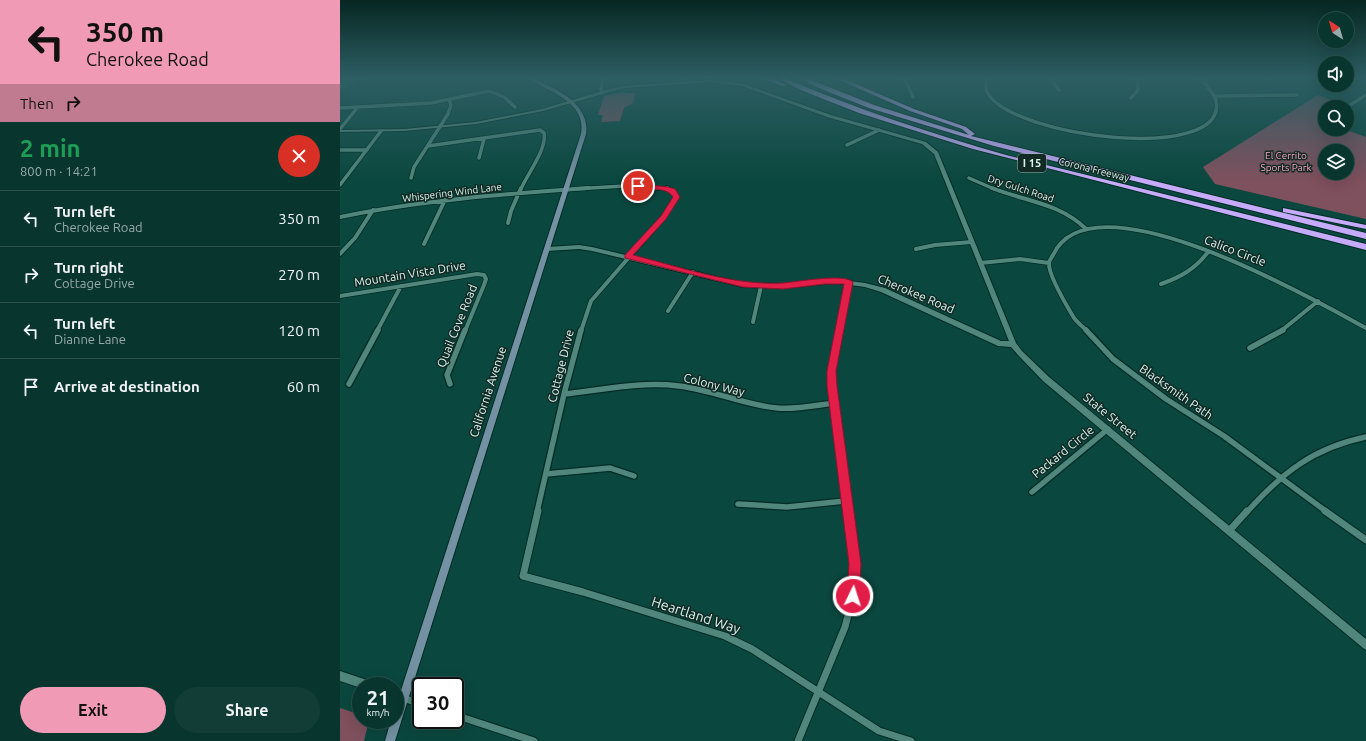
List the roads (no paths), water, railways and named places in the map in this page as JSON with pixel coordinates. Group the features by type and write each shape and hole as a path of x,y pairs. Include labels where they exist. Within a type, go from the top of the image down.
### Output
{"highway":[{"name":"Corona Freeway","path":"863,112 936,137 1004,156 1366,247"},
{"path":"876,112 973,143 1366,242"},
{"path":"889,112 949,132 1366,236"},
{"name":"Corona Freeway","path":"901,112 972,134 1366,232"},
{"path":"917,112 964,128 972,134"},
{"path":"1214,195 1366,227"},
{"path":"1209,208 1366,253"}],"main road":[{"name":"California Avenue","path":"404,685 424,637 567,189 584,130 580,115 577,112"},
{"name":"California Avenue","path":"390,741 392,729"}],"street":[{"path":"340,130 354,112"},
{"path":"411,178 414,167 448,112"},
{"path":"340,130 382,131 440,127 501,120 536,112"},
{"path":"817,112 879,130"},
{"path":"1009,112 1022,119 1053,128 1127,139 1167,138 1193,131 1211,120 1215,112"},
{"path":"428,146 540,130 544,133 541,152 530,169 519,192 508,223"},
{"path":"847,146 879,130"},
{"name":"State Street","path":"879,130 924,143 936,153 1013,344 1020,353 1046,379 1366,645"},
{"path":"340,185 382,131"},
{"path":"479,158 484,139"},
{"path":"340,150 367,150"},
{"name":"Dry Gulch Road","path":"969,178 992,189 1057,208 1071,216 1086,229"},
{"name":"Whispering Wind Lane","path":"340,216 445,200 519,192 624,186 666,188 672,191"},
{"name":"Cottage Drive","path":"523,576 564,394 585,316 591,301 627,256 664,217 676,197 672,191"},
{"path":"424,244 445,200"},
{"path":"340,254 355,238 373,210"},
{"name":"Calico Circle","path":"1086,229 1109,226 1131,228 1174,239 1268,275 1366,328"},
{"path":"980,263 1020,259 1049,263 1057,246 1065,238 1086,229"},
{"path":"916,249 935,245 972,242"},
{"name":"Cherokee Road","path":"547,249 578,247 627,256 743,285 783,286 825,281 849,282 883,290 1000,344 1013,344"},
{"path":"1161,284 1177,279 1198,265 1208,252"},
{"name":"Blacksmith Path","path":"1049,263 1053,279 1076,319 1113,359 1166,399 1224,436 1278,478 1366,540"},
{"path":"668,311 693,272"},
{"name":"Mountain Vista Drive","path":"340,296 477,274 484,276"},
{"name":"Quail Cove Road","path":"450,384 447,374 484,285 486,279 484,276"},
{"path":"798,741 845,627 853,596 855,564 834,403 832,371 849,282"},
{"path":"349,384 401,286"},
{"path":"752,322 762,286"},
{"path":"1250,348 1269,341 1298,321 1318,301"},
{"name":"Colony Way","path":"564,394 652,386 678,386 699,390 745,403 779,408 834,403"},
{"name":"Packard Circle","path":"1032,492 1108,429"},
{"path":"1229,531 1278,478 1306,459 1356,438 1366,437"},
{"path":"546,474 610,468 634,476"},
{"path":"738,504 787,508 846,501"},
{"name":"Heartland Way","path":"523,576 583,592 725,636 752,649 879,731 911,741"},
{"path":"340,676 352,680"},
{"path":"464,718 534,741"}],"park label":[{"name":"El Cerrito Sports Park","path":"1286,160"}]}
